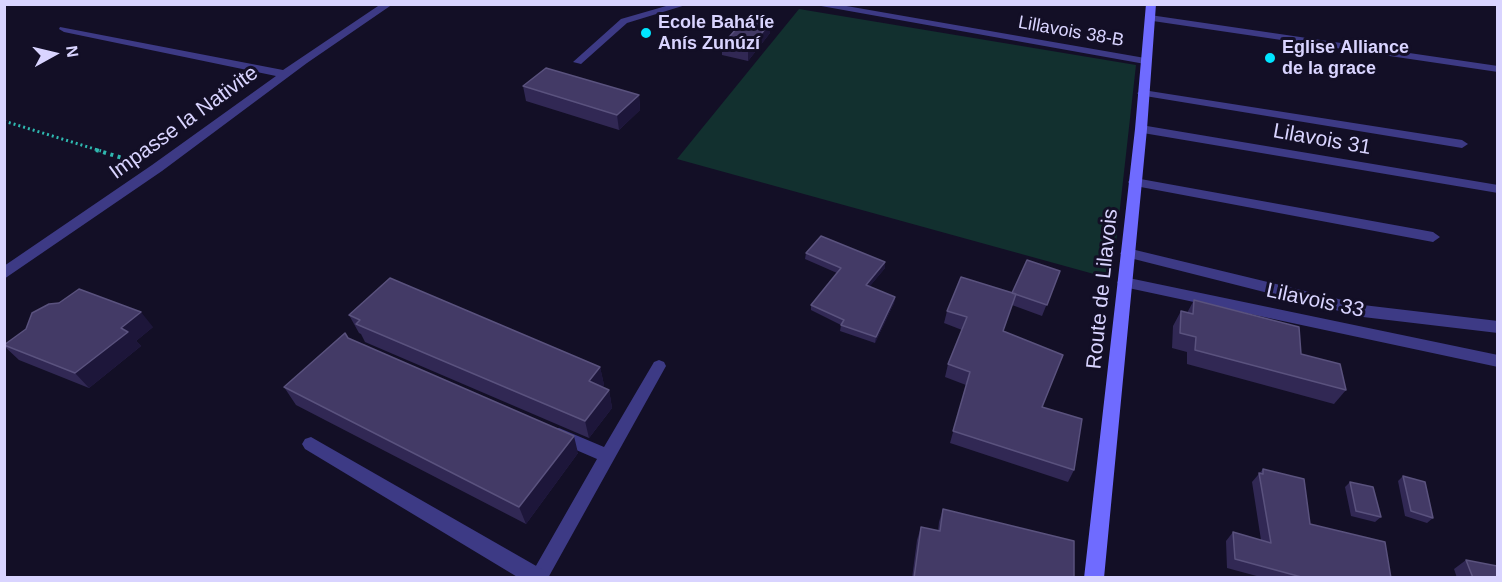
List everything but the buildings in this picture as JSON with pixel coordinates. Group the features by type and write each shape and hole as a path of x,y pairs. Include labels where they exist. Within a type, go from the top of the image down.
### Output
{"main road":[{"name":"Route de Lilavois","path":"1094,578 1141,129 1151,11"}],"street":[{"name":"Impasse la Nativite","path":"4,274 157,168 285,74 388,4"},
{"name":"Lillavois 38-B","path":"815,4 1145,61"},
{"path":"1151,11 1497,69"},
{"path":"64,29 285,74"},
{"path":"1143,93 1462,144"},
{"name":"Lilavois 31","path":"1141,129 1497,189"},
{"path":"1135,182 1432,237"},
{"path":"1127,253 1363,311 1441,318 1497,327"},
{"name":"Lilavois 33","path":"1124,282 1497,361"},
{"path":"311,444 538,577"}],"lane":[{"path":"578,62 624,21 685,4"},
{"path":"538,577 659,366"},
{"path":"544,428 607,456"}],"path":[{"path":"4,121 157,168"}],"green space":[{"path":"799,9 1136,65 1112,279 677,159"}],"place":[{"name":"Ecole Bahá'íe Anís Zunúzí","path":"646,33"},
{"name":"Eglise Alliance de la grace","path":"1270,58"}]}
